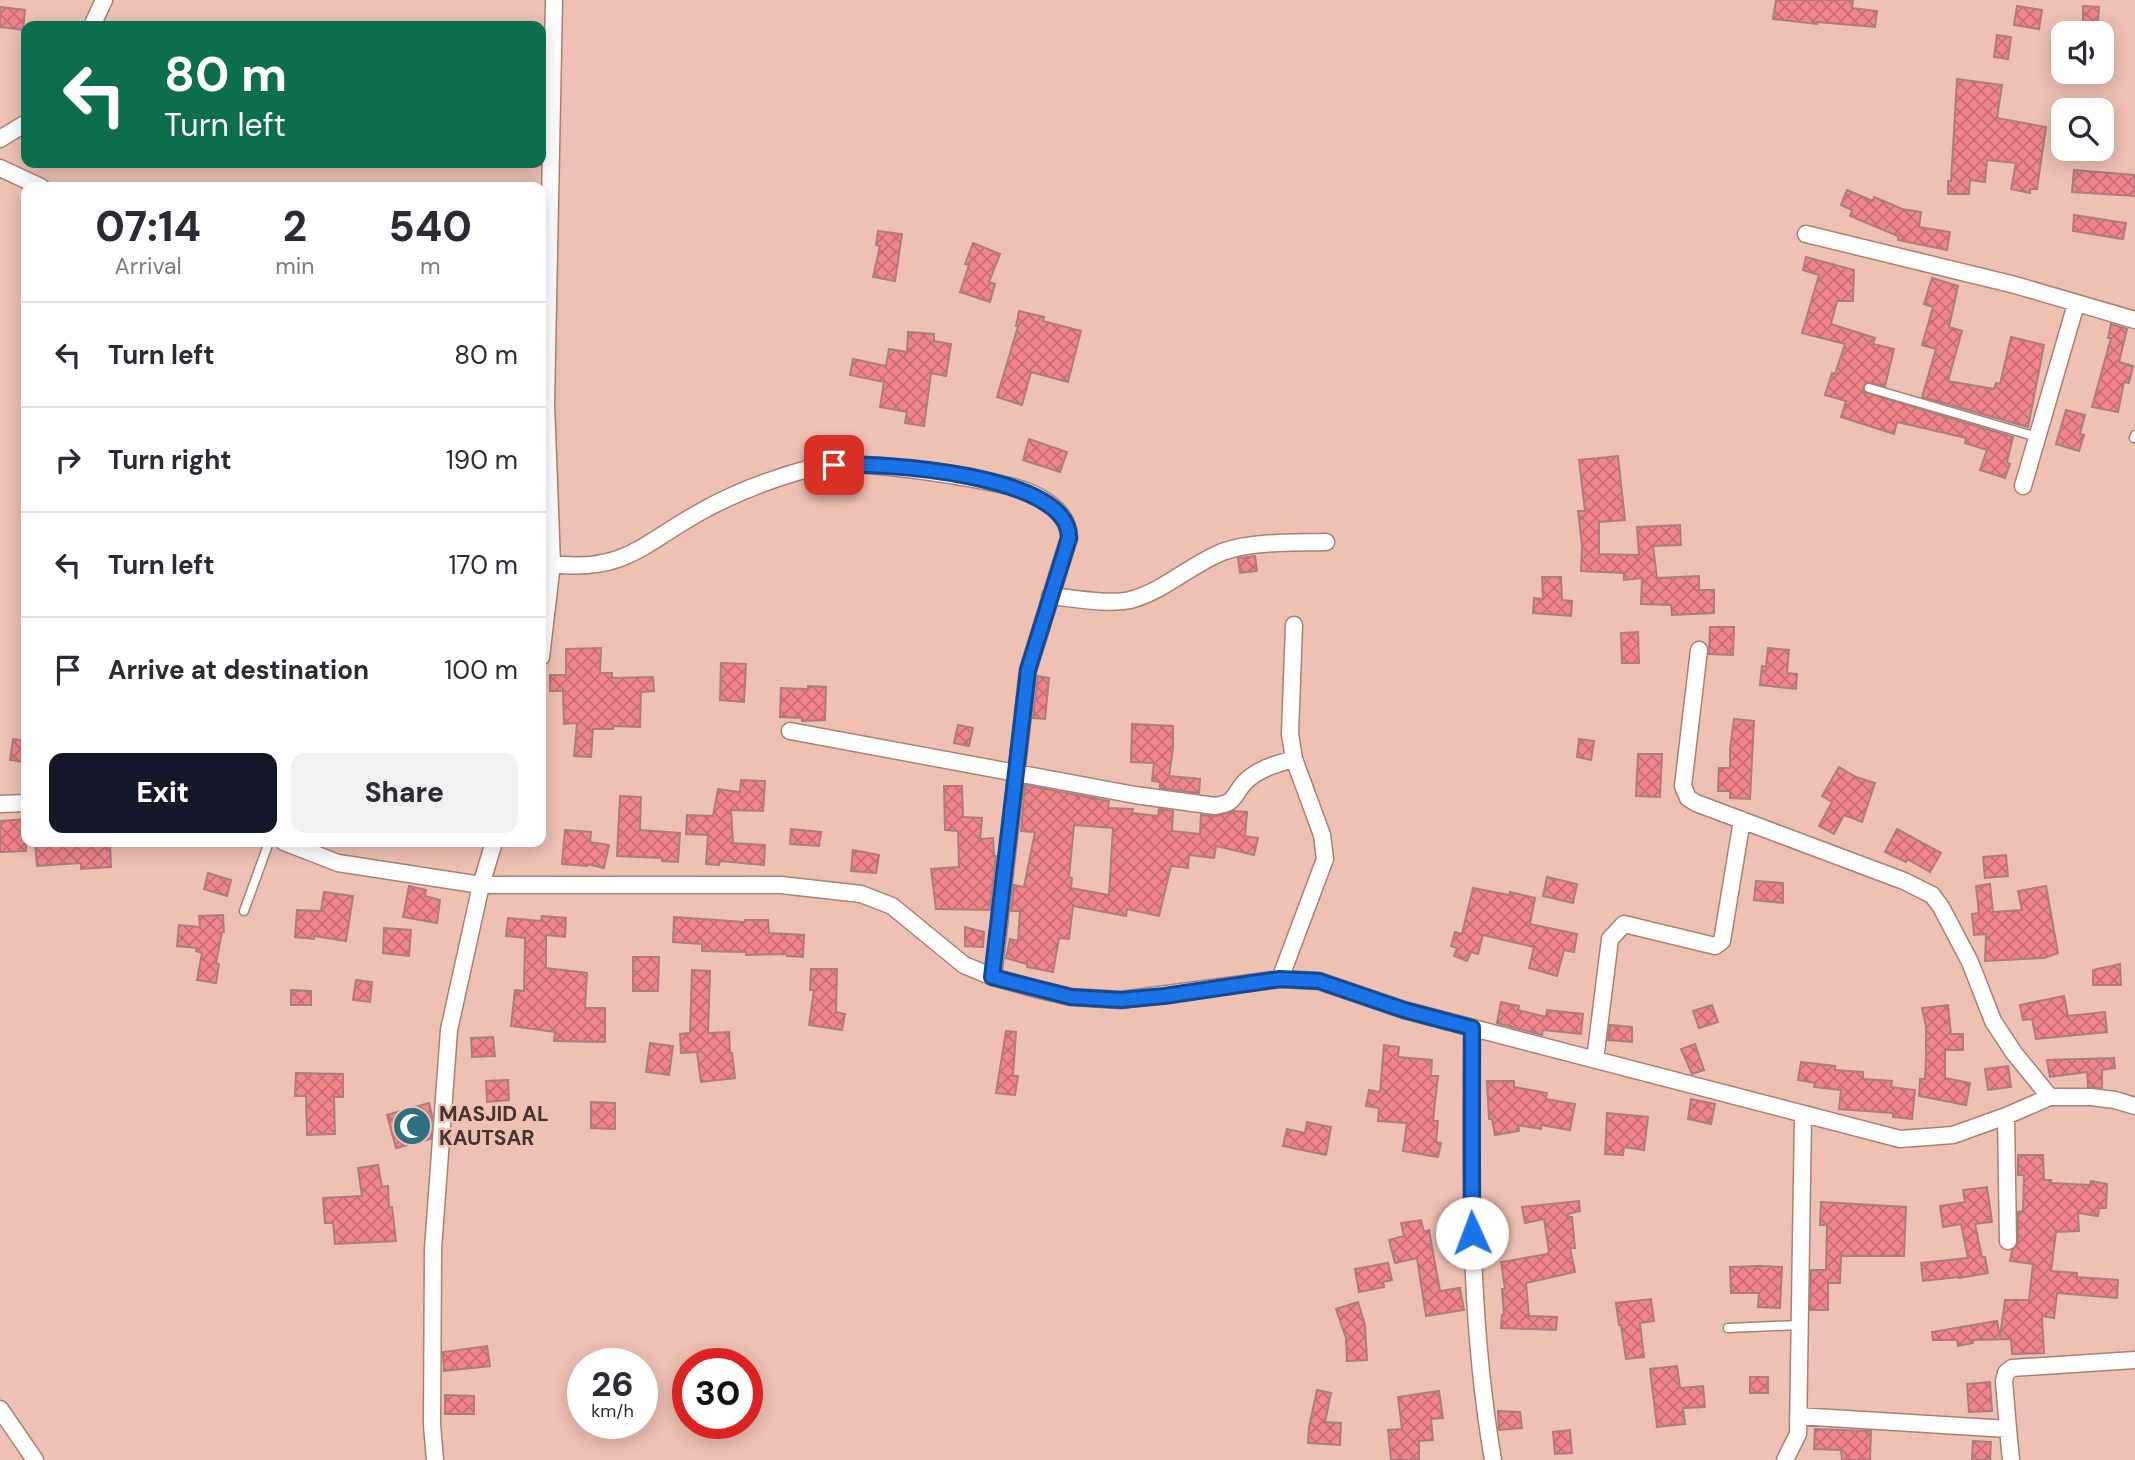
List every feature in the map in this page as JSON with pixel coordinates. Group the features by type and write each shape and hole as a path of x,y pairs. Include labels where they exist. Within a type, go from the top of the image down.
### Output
{"street":[{"path":"94,21 104,0"},
{"path":"546,282 554,0"},
{"path":"0,139 21,126"},
{"path":"0,168 30,182"},
{"path":"1806,234 2015,285 2135,320"},
{"path":"2023,486 2076,304"},
{"path":"546,456 552,564 546,615"},
{"path":"552,564 576,567 611,562 643,549 702,511 744,491 813,467 855,464 947,472 1013,486 1050,504 1063,515 1069,538 1028,670 992,977"},
{"path":"1050,596 1129,600 1153,591 1207,559 1226,551 1254,545 1326,542"},
{"path":"1280,979 1325,859 1322,835 1294,759 1290,734 1294,625"},
{"path":"1699,650 1683,786 1688,797 1696,803 1904,881 1932,895 1970,962 1993,1021 2014,1053 2050,1097"},
{"path":"790,731 1135,795 1215,806 1227,804 1234,799 1244,783 1268,766 1294,759"},
{"path":"0,804 21,803"},
{"path":"1595,1060 1610,939 1624,923 1715,946 1722,941 1742,820"},
{"path":"297,847 338,863 481,885 781,885 861,894 892,906 964,965 992,977 1071,997 1121,1000 1280,979 1319,981 1404,1010 1900,1139 1953,1135 2050,1097 2091,1097 2135,1106"},
{"path":"435,1460 432,1424 433,1249 449,1030 481,885 492,847"},
{"path":"1472,1028 1471,1185 1475,1328 1493,1460"},
{"path":"1785,1460 1798,1434 1803,1115"},
{"path":"2006,1116 2008,1241"},
{"path":"2011,1460 2004,1381 2006,1373 2012,1368 2135,1360"},
{"path":"0,1409 35,1460"},
{"path":"1798,1416 2008,1429"}],"lane":[{"path":"1869,388 2037,437"},
{"path":"244,911 267,847"},
{"path":"1728,1328 1799,1325"}],"building":[{"path":"1776,0 1853,0 1852,8 1877,11 1875,27 1773,19"},
{"path":"2017,6 2042,10 2039,29 2014,25"},
{"path":"2083,6 2099,7 2098,21 2083,21"},
{"path":"0,7 25,10 21,30 0,27"},
{"path":"1997,35 2011,37 2008,59 1994,57"},
{"path":"1957,79 2002,85 1997,118 2046,127 2037,189 2030,189 2030,193 2011,189 2016,163 1987,160 1985,182 1970,180 1969,194 1948,194"},
{"path":"2074,170 2135,175 2135,196 2072,192"},
{"path":"1847,190 1873,201 1874,197 1902,209 1921,212 1919,227 1950,232 1947,250 1898,240 1898,236 1850,216 1852,210 1841,205"},
{"path":"2074,215 2126,223 2123,239 2073,231"},
{"path":"878,231 902,234 895,281 873,277 880,246 876,245"},
{"path":"973,243 1000,254 989,282 995,284 990,302 960,292 969,265 965,264"},
{"path":"1806,257 1854,270 1853,301 1837,301 1831,324 1875,338 1873,344 1894,349 1885,386 1867,382 1863,387 1864,392 2013,437 2007,462 2010,464 2005,478 1980,470 1987,450 1965,443 1966,438 1897,422 1894,434 1841,417 1846,401 1825,395 1845,344 1802,333 1819,275 1803,270"},
{"path":"1932,278 1958,286 1949,327 1962,331 1948,381 1994,389 1996,383 2000,384 2011,337 2044,345 2028,427 1922,397 1936,349 1922,345 1933,307 1924,304"},
{"path":"1019,311 1044,317 1043,321 1081,331 1068,382 1031,372 1022,405 997,397 1018,326"},
{"path":"2111,324 2127,329 2119,362 2133,366 2129,383 2124,382 2118,412 2092,407 2111,338 2108,338"},
{"path":"908,332 934,334 934,341 951,344 946,376 931,373 924,426 905,423 907,412 880,407 884,382 850,375 853,359 886,366 889,349 907,352"},
{"path":"2066,410 2085,415 2080,434 2084,435 2079,451 2056,444"},
{"path":"1029,439 1067,452 1060,472 1023,460"},
{"path":"1618,456 1625,520 1599,522 1599,554 1639,555 1637,527 1680,525 1681,545 1653,546 1657,578 1699,576 1699,590 1714,590 1714,613 1672,615 1671,605 1641,604 1642,578 1624,580 1624,573 1581,571 1582,545 1578,511 1585,511 1579,460"},
{"path":"1255,556 1257,571 1240,573 1238,558"},
{"path":"1542,577 1561,577 1562,600 1572,601 1571,616 1533,613 1534,598 1543,599"},
{"path":"1710,627 1734,627 1733,655 1709,654"},
{"path":"1638,632 1639,663 1622,663 1621,633"},
{"path":"601,648 600,673 612,673 612,678 653,677 654,691 641,692 640,727 613,726 613,729 593,729 591,757 574,756 577,723 564,724 563,691 550,691 550,675 566,675 566,649"},
{"path":"1768,648 1789,650 1787,673 1797,674 1796,689 1760,685"},
{"path":"721,663 746,664 744,702 720,700"},
{"path":"1038,676 1049,678 1045,719 1033,718"},
{"path":"808,686 826,687 825,720 802,721 802,718 780,717 781,688 808,689"},
{"path":"1734,719 1754,721 1750,799 1730,798 1730,791 1718,791 1719,768 1730,768"},
{"path":"1132,724 1173,726 1169,776 1200,779 1199,793 1160,788 1160,782 1152,781 1154,763 1131,762"},
{"path":"958,725 973,728 969,746 954,743"},
{"path":"13,739 21,740 21,762 10,760"},
{"path":"1579,739 1594,741 1591,760 1577,757"},
{"path":"1638,754 1662,754 1660,797 1636,796"},
{"path":"1839,767 1856,777 1875,783 1862,822 1844,815 1834,834 1819,826 1832,802 1822,796"},
{"path":"741,780 765,781 763,811 731,810 733,843 765,845 764,865 720,861 719,865 706,864 708,835 686,834 687,815 713,816 718,789 740,792"},
{"path":"1025,785 1109,801 1108,808 1133,809 1132,813 1158,816 1159,809 1173,811 1172,831 1200,834 1201,815 1247,812 1245,836 1258,838 1254,855 1216,846 1214,858 1189,855 1188,868 1171,866 1159,916 1127,909 1126,916 1073,906 1069,939 1059,938 1053,972 1027,967 1027,964 1006,958 1010,939 1018,941 1020,911 1011,911 1014,885 1024,887 1035,832 1021,831","holes":["1074,825 1113,828 1109,895 1071,888 1072,878 1069,877"]},
{"path":"944,786 962,786 963,817 982,818 980,839 993,838 996,856 990,910 936,909 931,869 959,867 958,831 945,830"},
{"path":"620,796 641,797 640,830 680,833 678,862 662,861 662,858 617,856"},
{"path":"21,819 21,847 26,847 26,851 0,852 0,821"},
{"path":"791,829 821,832 819,846 790,844"},
{"path":"1897,829 1941,853 1930,872 1907,859 1906,862 1885,852"},
{"path":"565,830 591,832 590,842 609,845 604,868 587,864 562,864"},
{"path":"35,847 110,847 111,867 81,869 81,863 37,866"},
{"path":"853,850 879,855 876,873 851,871"},
{"path":"2006,855 2008,876 1985,878 1983,857"},
{"path":"208,873 231,880 227,896 204,889"},
{"path":"1547,877 1577,884 1573,903 1543,896"},
{"path":"1756,881 1783,883 1783,903 1754,900"},
{"path":"1990,884 1993,912 2022,910 2018,891 2046,886 2058,953 2044,958 1985,961 1986,934 1974,935 1972,914 1979,913 1976,886"},
{"path":"409,886 426,890 425,896 440,900 437,923 403,917"},
{"path":"1473,888 1535,898 1530,924 1577,934 1574,952 1564,950 1557,976 1529,968 1534,947 1483,935 1478,954 1471,952 1467,961 1454,956 1457,948 1451,946 1455,932 1462,934"},
{"path":"324,892 353,896 346,941 314,936 314,939 295,937 297,910 321,911"},
{"path":"223,915 224,932 216,963 219,964 216,983 197,980 202,953 196,951 197,948 177,946 179,925 200,927 199,916"},
{"path":"542,916 566,918 565,937 546,935 546,968 587,973 585,1008 605,1008 605,1042 554,1041 555,1032 511,1026 515,990 524,991 525,938 506,936 508,918 541,921"},
{"path":"674,917 745,922 768,920 769,933 804,935 803,957 702,951 702,944 673,942"},
{"path":"965,927 984,932 983,947 965,946"},
{"path":"384,928 411,930 409,956 383,953"},
{"path":"633,957 659,957 658,991 633,991"},
{"path":"2120,964 2121,985 2093,985 2093,970"},
{"path":"811,969 837,969 836,1012 845,1014 842,1030 809,1025 814,990 810,990"},
{"path":"692,970 710,971 708,1033 729,1032 735,1078 701,1082 697,1052 681,1053 680,1034 690,1033"},
{"path":"356,980 372,982 370,1002 353,1000"},
{"path":"291,990 311,991 311,1005 291,1005"},
{"path":"2064,996 2068,1016 2105,1012 2107,1032 2036,1039 2032,1019 2023,1020 2020,1005"},
{"path":"1501,1002 1519,1006 1518,1010 1546,1017 1547,1010 1583,1014 1581,1034 1543,1030 1542,1035 1497,1023"},
{"path":"1712,1005 1718,1022 1699,1028 1693,1011"},
{"path":"1948,1005 1951,1034 1963,1034 1963,1050 1945,1050 1945,1078 1970,1083 1966,1105 1919,1096 1920,1079 1925,1079 1926,1056 1926,1027 1922,1008"},
{"path":"1610,1025 1632,1027 1632,1042 1608,1040"},
{"path":"1006,1031 1016,1032 1013,1076 1018,1076 1015,1095 996,1093"},
{"path":"493,1037 495,1056 472,1057 471,1038"},
{"path":"650,1043 673,1046 669,1075 646,1072"},
{"path":"1695,1044 1704,1070 1692,1074 1681,1049"},
{"path":"1384,1045 1399,1047 1398,1057 1432,1060 1431,1076 1438,1076 1433,1121 1438,1121 1436,1142 1441,1143 1438,1157 1403,1151 1407,1123 1378,1121 1379,1108 1366,1106 1369,1090 1380,1092"},
{"path":"2114,1058 2115,1068 2102,1070 2102,1088 2088,1087 2087,1072 2050,1077 2047,1060"},
{"path":"1801,1062 1835,1066 1835,1070 1863,1072 1863,1079 1892,1081 1891,1087 1915,1090 1912,1119 1893,1117 1893,1113 1839,1109 1841,1090 1814,1087 1815,1083 1798,1080"},
{"path":"2008,1066 2011,1087 1988,1090 1985,1069"},
{"path":"296,1073 343,1074 343,1097 334,1097 335,1134 307,1135 306,1096 295,1096"},
{"path":"508,1080 509,1100 487,1102 486,1081"},
{"path":"1487,1081 1514,1081 1514,1087 1547,1093 1546,1099 1575,1104 1570,1130 1541,1125 1541,1129 1518,1125 1519,1131 1495,1135 1492,1119 1489,1119"},
{"path":"1691,1099 1715,1104 1711,1124 1688,1119"},
{"path":"591,1102 615,1103 615,1129 591,1128"},
{"name":"MASJID AL KAUTSAR","path":"429,1103 432,1116 431,1139 396,1148 387,1115"},
{"path":"1607,1113 1648,1117 1644,1150 1624,1147 1623,1155 1605,1154"},
{"path":"1307,1122 1331,1127 1326,1155 1283,1146 1287,1129 1305,1133"},
{"path":"2018,1155 2043,1155 2044,1180 2051,1180 2051,1183 2090,1185 2091,1181 2107,1184 2106,1208 2099,1208 2098,1216 2078,1213 2079,1231 2056,1232 2051,1271 2077,1273 2077,1277 2118,1280 2117,1298 2057,1293 2054,1318 2042,1316 2044,1353 2012,1354 2011,1339 1973,1340 1973,1343 1958,1346 1957,1340 1933,1340 1932,1332 1997,1321 2000,1337 2005,1300 2029,1300 2033,1264 2010,1261 2018,1242 2018,1212 2023,1211 2024,1175 2018,1175"},
{"path":"378,1165 382,1187 388,1186 396,1241 335,1244 333,1223 325,1223 323,1198 362,1196 358,1168"},
{"path":"1987,1187 1992,1222 1975,1224 1988,1273 1923,1281 1921,1263 1968,1258 1961,1224 1943,1227 1940,1206 1965,1202 1963,1190"},
{"path":"1579,1201 1580,1211 1568,1214 1568,1217 1572,1217 1575,1248 1570,1248 1575,1272 1526,1283 1529,1316 1557,1317 1556,1330 1501,1328 1504,1315 1502,1289 1505,1289 1501,1262 1549,1252 1544,1219 1525,1223 1522,1207"},
{"path":"1821,1202 1906,1207 1904,1256 1841,1256 1840,1283 1828,1283 1828,1310 1810,1310 1811,1270 1826,1270 1827,1225 1820,1225"},
{"path":"1421,1220 1424,1232 1429,1230 1440,1291 1460,1288 1464,1310 1426,1316 1417,1258 1395,1263 1389,1240 1404,1236 1401,1223"},
{"path":"1388,1263 1392,1280 1383,1282 1384,1287 1359,1292 1355,1269"},
{"path":"1730,1267 1782,1267 1780,1308 1758,1307 1759,1293 1731,1293"},
{"path":"1651,1299 1654,1321 1640,1323 1644,1357 1626,1359 1616,1303"},
{"path":"1358,1302 1365,1325 1367,1360 1347,1361 1346,1338 1336,1309"},
{"path":"487,1346 490,1366 444,1371 443,1352"},
{"path":"1677,1366 1680,1388 1703,1386 1705,1407 1683,1408 1685,1424 1657,1427 1650,1369"},
{"path":"1750,1377 1768,1377 1768,1393 1750,1393"},
{"path":"1990,1382 1992,1411 1969,1412 1967,1384"},
{"path":"1317,1390 1331,1393 1325,1422 1341,1423 1340,1445 1308,1443"},
{"path":"1439,1391 1443,1418 1431,1419 1433,1440 1419,1441 1419,1460 1391,1460 1388,1430 1402,1429 1398,1397"},
{"path":"445,1395 474,1396 474,1414 445,1414"},
{"path":"1498,1411 1520,1412 1522,1428 1499,1430"},
{"path":"1815,1429 1871,1431 1870,1460 1842,1460 1841,1450 1814,1449"},
{"path":"1570,1430 1572,1453 1555,1454 1553,1432"},
{"path":"1973,1441 1991,1442 1990,1460 1972,1460"}],"place":[{"name":"MASJID AL KAUTSAR","path":"412,1126"}],"route":[{"path":"834,465 855,464 947,472 1013,486 1050,504 1063,515 1069,530 1069,538 1028,670 992,977 1071,997 1121,1000 1280,979 1319,981 1404,1010 1472,1028 1472,1233"}]}
